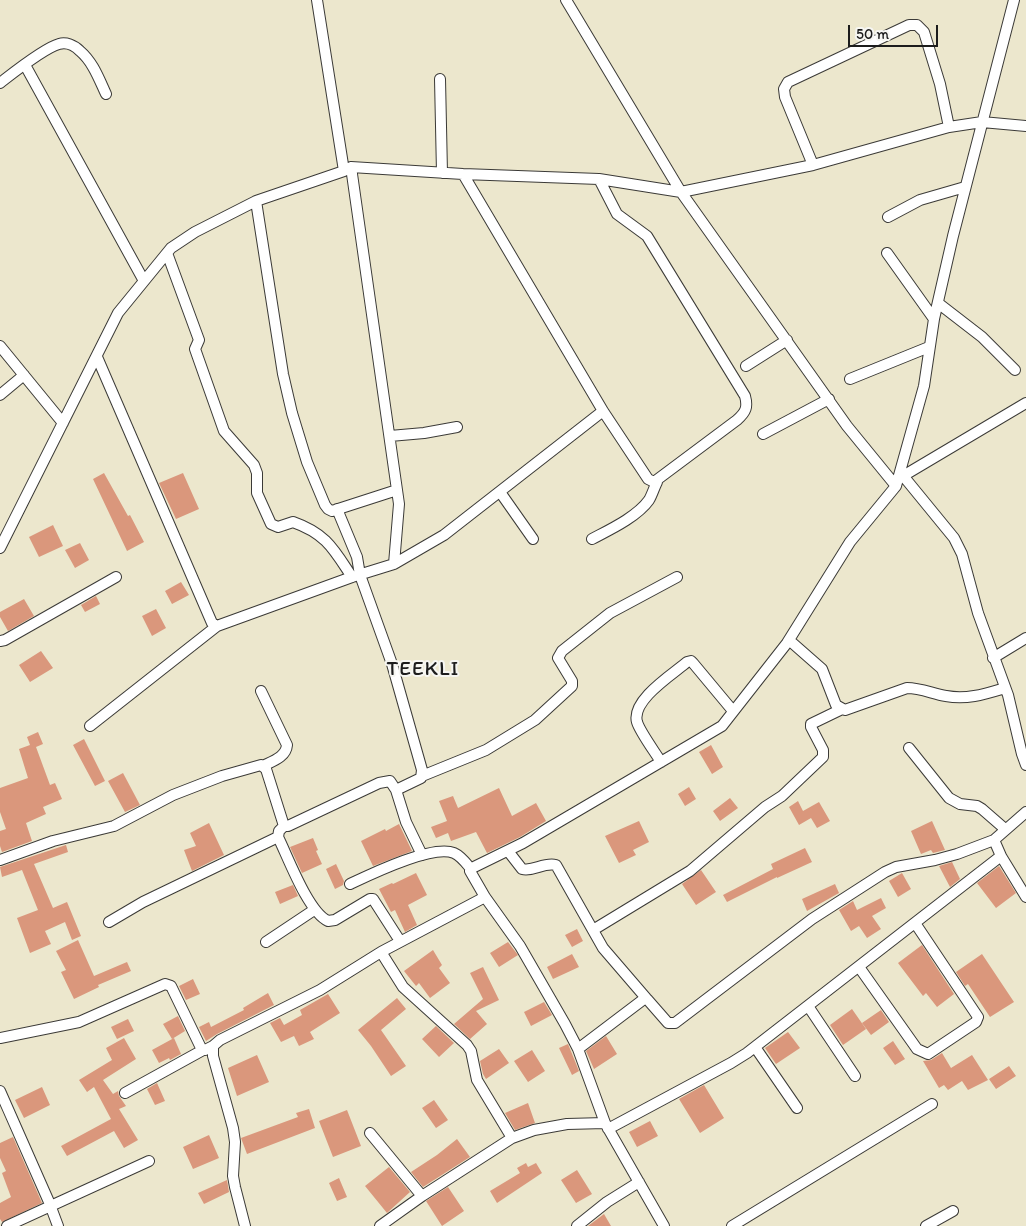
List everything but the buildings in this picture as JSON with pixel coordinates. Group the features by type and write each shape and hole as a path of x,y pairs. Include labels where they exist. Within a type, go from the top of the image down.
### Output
{"street":[{"path":"317,0 347,169 390,436 399,504 394,564"},
{"path":"566,0 681,192 829,398 847,426 896,486"},
{"path":"471,869 508,850 722,726 789,640 850,542 896,486 901,474 924,386 934,319 965,187 1014,0"},
{"path":"812,166 785,97 784,89 788,82 909,25 918,25 924,32 940,84 949,127"},
{"path":"0,83 59,44 66,44 80,51 92,66 106,94"},
{"path":"25,65 144,281"},
{"path":"440,78 442,173"},
{"path":"0,548 118,313 171,248 195,232 256,201 347,169 599,180 681,192 812,166 949,127 982,122 1026,126"},
{"path":"463,174 603,411 648,479 657,482"},
{"path":"592,539 624,522 644,505 648,501 657,482 737,420 744,414 747,406 745,396 647,236 618,214 599,180"},
{"path":"888,217 920,200 965,187"},
{"path":"256,201 283,374 292,413 307,462 325,505 329,510 337,509 397,490"},
{"path":"167,253 199,340 195,349 224,431 256,468 257,493 271,524 278,527 293,522 325,539 356,576 392,664 422,770 422,776"},
{"path":"887,253 934,319"},
{"path":"938,303 982,337 1015,370"},
{"path":"746,366 786,340"},
{"path":"0,346 63,423"},
{"path":"850,379 929,347"},
{"path":"97,357 212,623 216,626"},
{"path":"0,395 24,376"},
{"path":"763,434 829,398"},
{"path":"901,474 1026,403"},
{"path":"90,726 216,626 394,564 444,535 603,411"},
{"path":"390,436 457,428"},
{"path":"901,474 954,538 962,554 978,613 1005,688 1026,765"},
{"path":"500,492 533,539"},
{"path":"337,509 357,557 356,576"},
{"path":"0,641 5,640 116,577"},
{"path":"396,790 418,780 422,776 486,750 535,720 572,686 572,681 558,658 562,651 610,613 677,577"},
{"path":"994,658 1026,638"},
{"path":"789,640 822,669 836,705 842,709"},
{"path":"661,762 637,722 637,708 643,699 688,662 691,661 734,711"},
{"path":"593,930 690,871 765,807 782,796 823,757 823,750 810,727 811,724 842,709 851,708 907,688 918,688 944,696 960,698 1005,688"},
{"path":"0,860 53,841 114,826 173,794 222,776 263,766 283,755 287,745 261,691"},
{"path":"909,748 949,798 960,804 970,804 982,809 1005,829"},
{"path":"263,766 266,769 284,826"},
{"path":"400,942 373,899 331,921 324,920 314,910 278,837 279,831 284,826 288,826 379,783 390,781 396,790 406,822 422,856"},
{"path":"508,850 522,869 530,870 551,864 556,865 603,948 668,1023 675,1023 812,919 885,872 896,867 957,854 994,840 1026,812"},
{"path":"109,922 143,902 278,837"},
{"path":"994,840 1001,856 1026,897"},
{"path":"350,884 380,870 422,856 444,851 454,853 462,858 471,869 485,896 520,946 544,986 578,1049 606,1126 664,1226"},
{"path":"380,1226 422,1196 512,1138 534,1130 567,1124 606,1126 731,1063 755,1047 1001,856"},
{"path":"124,1093 213,1046 220,1040 320,990 380,952 485,896"},
{"path":"266,942 314,910"},
{"path":"859,966 917,1049 922,1052 928,1054 976,1022 978,1017 915,923"},
{"path":"380,952 403,987 466,1045 470,1051 477,1080 512,1138"},
{"path":"0,1038 79,1022 165,984 171,986 203,1050"},
{"path":"578,1049 646,998"},
{"path":"808,1006 855,1076"},
{"path":"213,1046 213,1056 234,1128 236,1142 235,1187 245,1226"},
{"path":"755,1047 797,1108"},
{"path":"0,1091 58,1226"},
{"path":"732,1226 932,1104"},
{"path":"370,1133 422,1196"},
{"path":"7,1226 149,1161"},
{"path":"577,1226 607,1202 640,1182"},
{"path":"926,1226 953,1211"}],"district":[{"name":"TEEKLI","path":"423,670"}]}
